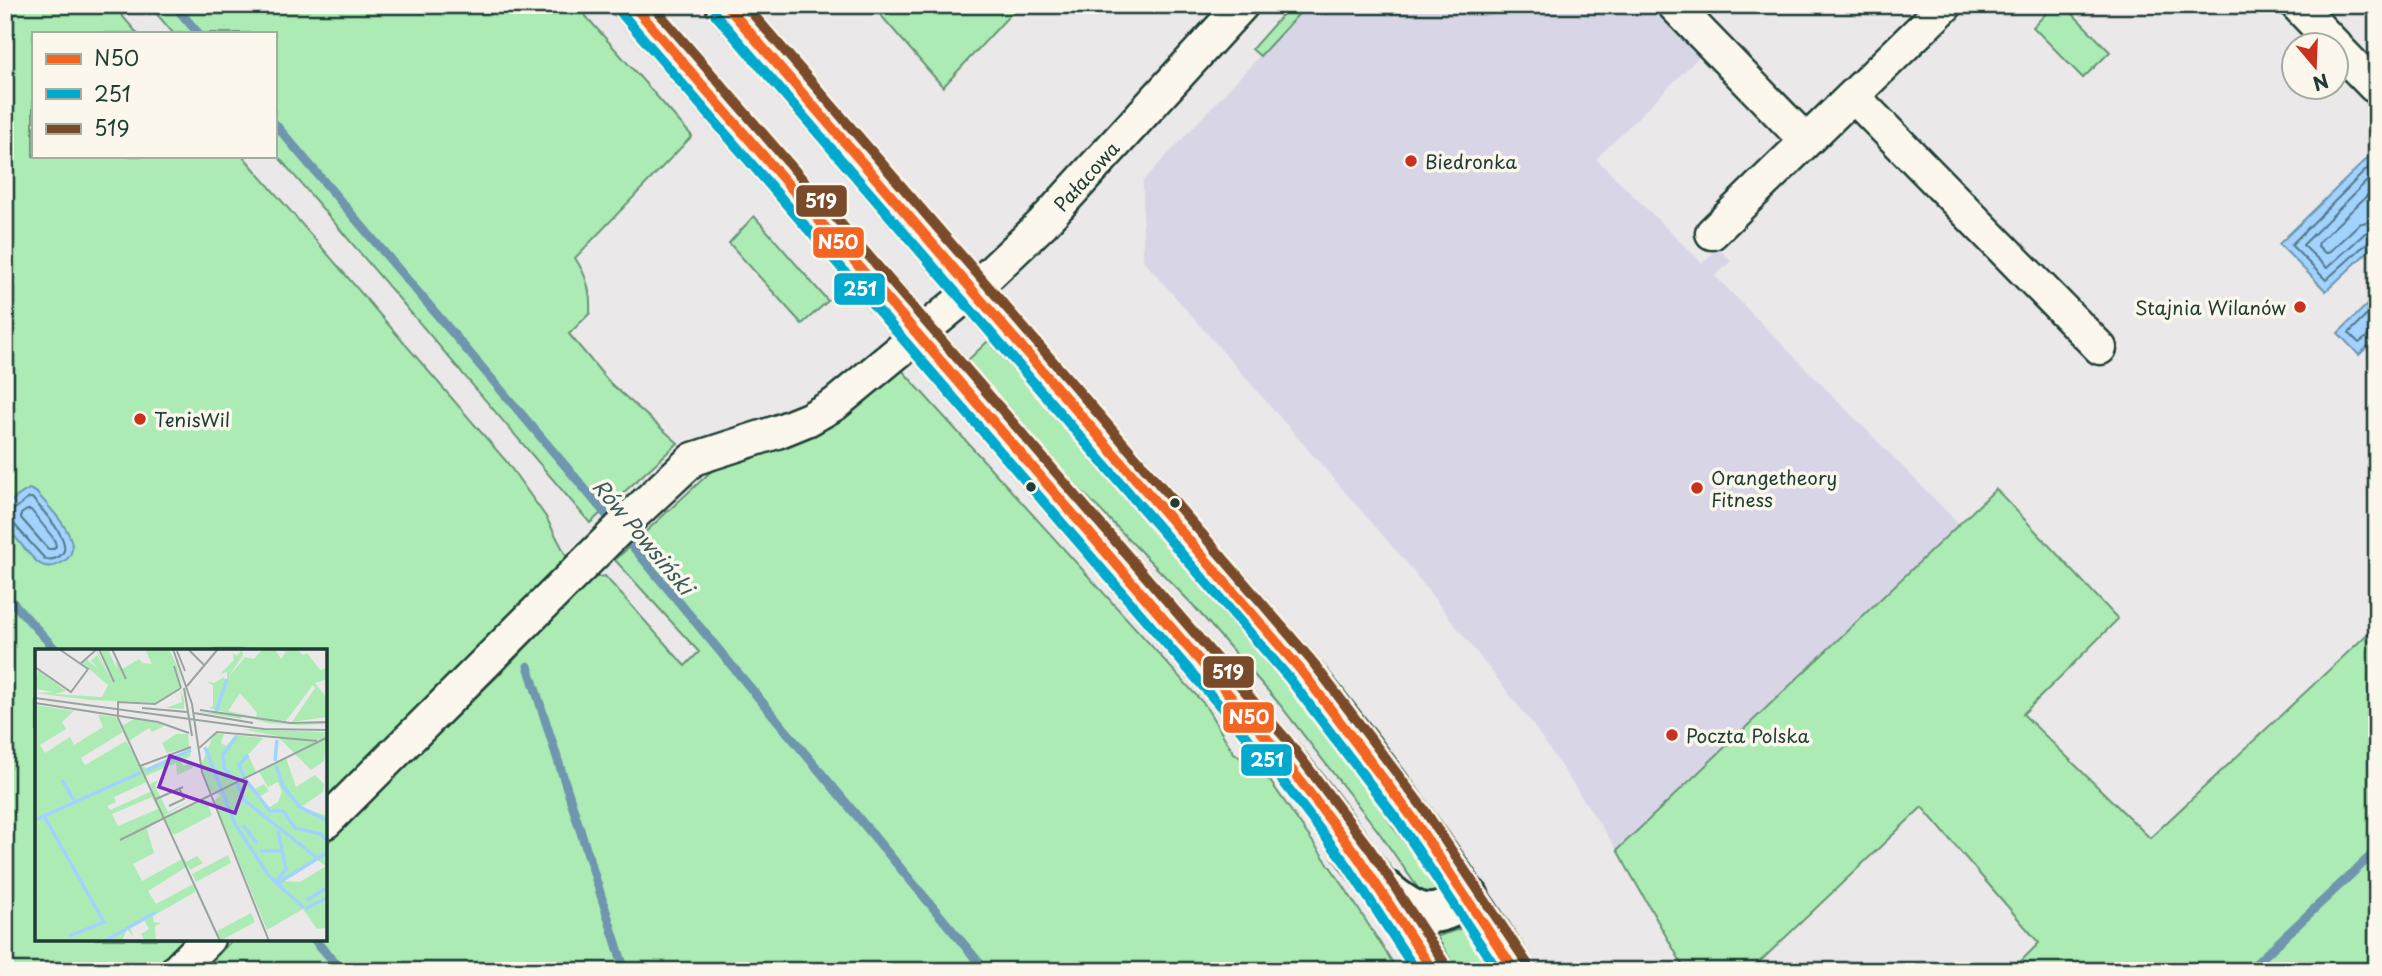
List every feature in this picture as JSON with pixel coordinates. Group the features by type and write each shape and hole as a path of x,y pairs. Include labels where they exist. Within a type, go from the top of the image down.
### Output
{"main road":[{"path":"633,5 1276,749 1377,883 1433,971"},
{"path":"726,5 1308,678 1410,811 1469,897 1515,971"},
{"path":"1377,883 1404,906 1416,912 1439,913 1453,908 1469,897"}],"street":[{"name":"Pałacowa","path":"327,821 632,516 694,459 777,432 835,404 973,290 1042,224 1241,5"},
{"path":"1674,5 1806,141"},
{"path":"1712,233 1946,5"},
{"path":"2297,5 2323,32"},
{"path":"2350,61 2374,86"},
{"path":"1853,96 2100,348"},
{"path":"176,971 206,941"}],"shaded area":[{"path":"1307,5 1655,5 1702,54 1596,159 1702,263 1718,248 1731,261 1715,276 1959,524 1617,850 1534,726 1405,561 1143,260 1143,181"}],"green space":[{"path":"5,5 113,5 136,32 32,32 32,158 245,158 506,461 546,517 568,559 327,804 327,649 35,649 35,941 185,941 154,971 5,971"},
{"path":"149,5 576,5 692,136 575,258 587,284 590,313 569,334 610,383 678,443 590,523 276,154 276,32 172,32"},
{"path":"872,5 1019,5 943,87"},
{"path":"1291,5 1307,5 1260,56 1252,49"},
{"path":"2054,5 2064,5 2110,52 2083,78 2033,27"},
{"path":"754,216 828,301 802,324 729,243"},
{"path":"988,341 1169,541 1336,739 1441,890 1436,895 1429,895 1418,888 1378,831 1277,701 1192,604 1063,472 967,361"},
{"path":"900,368 1205,705 1233,752 1270,781 1343,885 1398,971 203,971 231,941 327,941 327,843 511,663 592,578 605,576 685,666 699,652 615,560 731,453"},
{"path":"1996,489 2118,619 2023,714 2150,838 2377,625 2377,971 2011,971 2039,943 1922,807 1750,971 1686,971 1617,850"},
{"path":"1471,925 1496,971 1451,971 1433,938"}],"water":[{"path":"2377,149 2377,243 2326,291 2279,244"},
{"path":"2377,295 2377,337 2359,355 2338,333"},
{"path":"29,489 36,492 50,507 70,538 72,548 69,556 56,565 45,566 37,562 5,522 5,512 9,504"}],"waterway":[{"name":"Rów Powsiński","path":"174,5 197,32"},
{"name":"Rów Powsiński","path":"276,125 574,476 986,971"},
{"path":"5,594 55,649"},
{"path":"528,666 625,971"},
{"path":"2248,971 2377,850"},
{"path":"316,941 342,971"}],"transit line":[{"name":"N50","path":"633,5 1276,749 1358,857 1433,971"},
{"name":"519","path":"652,5 1287,740 1370,849 1445,964"},
{"name":"N50","path":"726,5 1300,669 1412,817 1515,971"},
{"name":"519","path":"745,5 1311,660 1423,808 1527,963"},
{"name":"251","path":"622,14 1265,758 1347,865 1416,971"},
{"name":"251","path":"715,14 1289,678 1401,825 1498,971"}],"place":[{"name":"Biedronka","path":"1411,161"},
{"name":"Stajnia Wilanów","path":"2300,307"},
{"name":"TenisWil","path":"140,419"},
{"name":"Orangetheory Fitness","path":"1697,488"},
{"name":"Poczta Polska","path":"1672,735"}]}
